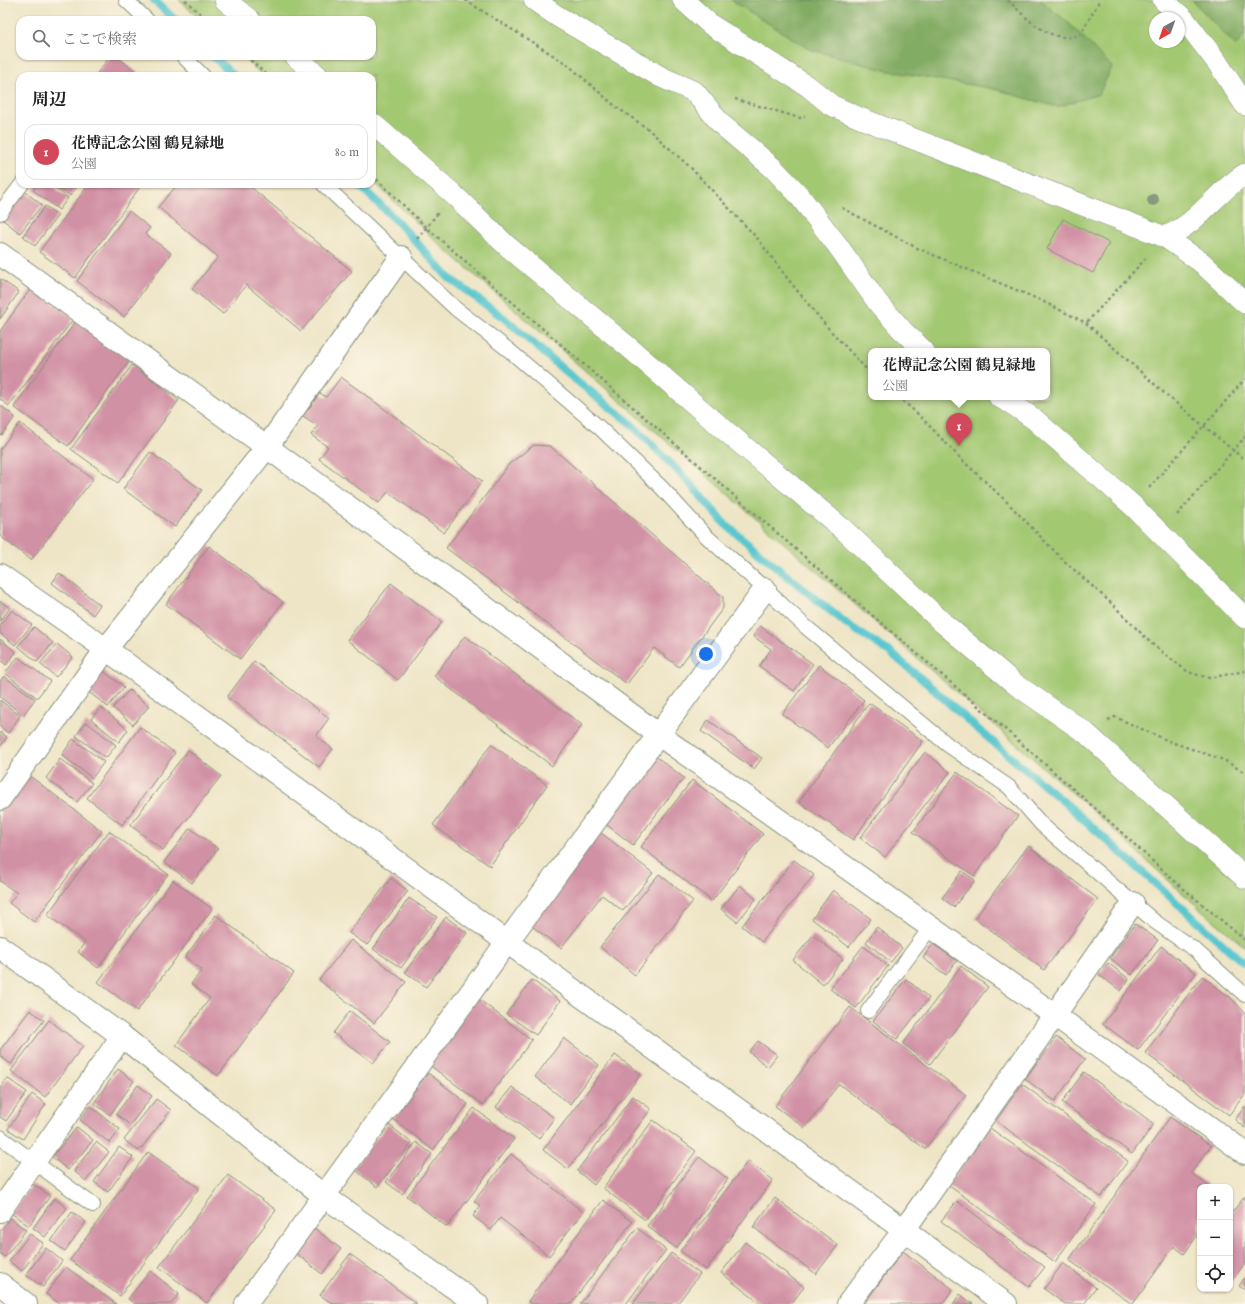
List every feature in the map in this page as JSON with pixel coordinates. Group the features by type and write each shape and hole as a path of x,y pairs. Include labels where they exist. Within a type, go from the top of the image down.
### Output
{"street":[{"path":"225,0 245,16"},
{"path":"534,0 557,16 660,77 695,92 722,124 773,168 798,194 838,246 878,303 903,331 921,348"},
{"path":"683,0 711,25 809,86 831,105 911,139 1165,238 1201,262 1245,303"},
{"path":"1164,0 1184,18 1218,62 1245,105"},
{"path":"300,60 313,72"},
{"path":"376,127 454,195 506,245 844,530 943,623 1015,684 1086,733 1245,878"},
{"path":"1165,238 1182,229 1191,222 1234,182 1245,174"},
{"path":"0,254 267,447 659,735 1056,1016 1245,1153"},
{"path":"0,799 106,649 267,447 401,257"},
{"path":"1005,400 1034,419 1132,506 1245,618"},
{"path":"0,575 106,649 1006,1304"},
{"path":"246,1304 507,942 765,589"},
{"path":"848,1304 904,1230 1056,1016 1133,903"},
{"path":"0,947 122,1036 324,1196 477,1304"},
{"path":"0,1211 122,1036"},
{"path":"0,1284 26,1304"}],"lane":[{"path":"126,0 143,16"},
{"path":"187,60 199,72"},
{"path":"0,213 19,188"},
{"path":"327,188 417,270 456,308 527,366 601,430 661,487 705,535 806,627 948,745 1009,787 1042,825 1154,921 1195,950 1245,995"},
{"path":"868,1010 931,927"},
{"path":"0,1137 93,1205"}],"path":[{"path":"185,0 203,16"},
{"path":"466,0 567,64 615,106 648,129 686,163 757,238 790,283 823,323 868,371"},
{"path":"1008,0 1026,19 1038,28 1059,37 1066,38 1080,35 1100,0"},
{"path":"250,60 264,72"},
{"path":"733,99 800,118"},
{"path":"376,179 426,227 838,586 1022,744 1172,879 1245,940"},
{"path":"401,257 454,195"},
{"path":"839,206 917,248 1027,294 1086,322 1170,398 1245,460"},
{"path":"1086,322 1139,265"},
{"path":"1146,490 1245,379"},
{"path":"902,400 919,415 962,460 1006,501 1063,560 1109,601 1152,644 1188,672 1209,678 1245,671"},
{"path":"1176,516 1245,438"},
{"path":"1086,733 1115,717 1171,742 1224,760 1245,773"}],"green space":[{"path":"179,0 1245,0 1245,947 1167,879 1091,809 439,244 376,184 376,72 259,72 245,60 376,60 376,16 197,16"},
{"path":"731,0 1040,0 1069,23 1112,67 1099,94 1057,107 994,89 884,70 809,49"},
{"path":"1192,0 1245,0 1245,33 1236,46"}],"building":[{"path":"107,60 121,60 137,72 98,72"},
{"path":"35,188 55,188 68,198 59,210 33,190"},
{"path":"59,188 76,188 70,196"},
{"path":"86,188 139,188 75,278 39,252"},
{"path":"175,188 252,188 352,271 301,331 246,285 223,314 192,289 218,257 158,207"},
{"path":"24,191 42,205 20,233 2,219"},
{"path":"45,206 58,215 35,246 23,236"},
{"path":"129,211 150,228 145,234 171,253 124,317 77,281"},
{"path":"1063,219 1109,243 1093,273 1047,249"},
{"path":"0,279 19,292 0,319"},
{"path":"32,287 74,318 9,406 0,399 0,331"},
{"path":"76,321 130,360 68,446 14,407"},
{"path":"132,365 179,400 118,483 71,449"},
{"path":"341,377 482,481 444,533 388,492 379,503 319,459 328,447 311,435 318,426 303,416 320,393 326,397"},
{"path":"0,405 15,417 2,435 0,434"},
{"path":"20,423 93,479 31,560 0,536 0,449"},
{"path":"534,445 550,446 723,597 723,608 679,667 654,648 627,684 446,548 509,464"},
{"path":"150,452 202,490 175,527 123,489"},
{"path":"209,546 283,602 240,659 166,604"},
{"path":"59,573 100,605 93,615 52,583"},
{"path":"391,583 442,622 398,680 347,640"},
{"path":"0,601 10,608 0,621"},
{"path":"12,610 32,625 15,645 0,633 0,625"},
{"path":"760,626 813,664 794,691 759,666 771,649 753,636"},
{"path":"34,627 53,643 37,662 18,646"},
{"path":"465,636 582,725 552,766 434,676"},
{"path":"0,639 16,652 6,665 0,660"},
{"path":"57,644 73,657 56,677 40,664"},
{"path":"18,657 50,681 37,698 5,673"},
{"path":"254,661 329,718 316,736 333,749 319,767 227,697"},
{"path":"819,665 864,700 828,748 782,714"},
{"path":"102,670 124,687 108,707 86,690"},
{"path":"4,676 35,699 23,715 0,697 0,681"},
{"path":"129,690 149,706 133,725 113,708"},
{"path":"0,700 20,716 8,733 0,727"},
{"path":"869,703 923,741 853,840 799,802"},
{"path":"101,707 128,730 119,742 91,719"},
{"path":"708,720 762,758 754,769 701,731"},
{"path":"86,722 116,745 106,758 76,736"},
{"path":"140,727 175,753 122,825 87,798"},
{"path":"0,732 7,737 0,747"},
{"path":"73,739 104,762 92,778 62,755"},
{"path":"491,744 547,785 490,866 433,825"},
{"path":"188,750 221,776 163,850 130,825"},
{"path":"925,752 950,772 885,857 860,838"},
{"path":"653,754 684,778 633,845 602,821"},
{"path":"60,759 92,783 77,802 46,778"},
{"path":"957,772 1018,816 974,876 913,832"},
{"path":"26,773 102,831 34,922 9,903 17,893 0,881 0,808"},
{"path":"692,780 763,834 712,901 641,847"},
{"path":"190,828 218,849 192,883 164,862"},
{"path":"596,829 653,873 623,911 602,895 561,948 525,921"},
{"path":"109,831 168,874 98,968 78,952 85,942 47,915"},
{"path":"1028,846 1098,899 1044,970 975,918"},
{"path":"794,860 814,875 762,942 742,926"},
{"path":"962,871 975,880 954,907 942,898"},
{"path":"659,874 693,901 635,975 600,947"},
{"path":"391,878 408,891 367,945 349,933"},
{"path":"173,880 212,909 137,1011 98,982"},
{"path":"740,885 756,899 737,922 721,909"},
{"path":"833,890 871,919 849,947 812,919"},
{"path":"409,898 437,917 401,968 373,949"},
{"path":"216,915 294,973 218,1076 176,1045 210,998 191,984 202,970 185,957"},
{"path":"446,917 467,933 426,987 405,972"},
{"path":"1135,924 1158,940 1132,975 1110,958"},
{"path":"877,927 902,948 891,962 866,942"},
{"path":"813,935 843,959 823,985 793,960"},
{"path":"351,940 406,982 374,1023 319,980"},
{"path":"933,944 957,961 946,975 923,958"},
{"path":"863,946 888,966 856,1008 830,989"},
{"path":"1161,946 1196,973 1138,1050 1103,1024"},
{"path":"1108,963 1129,979 1121,991 1099,975"},
{"path":"961,966 988,987 930,1064 903,1044"},
{"path":"1202,976 1231,998 1245,1013 1245,1094 1229,1115 1145,1053"},
{"path":"906,979 929,998 897,1039 873,1021"},
{"path":"532,980 560,1001 536,1035 506,1014"},
{"path":"477,998 532,1040 483,1105 428,1064"},
{"path":"850,1007 966,1095 925,1149 839,1084 805,1128 775,1106"},
{"path":"30,1010 44,1020 11,1064 0,1056 0,1050"},
{"path":"350,1011 390,1042 373,1063 333,1033"},
{"path":"49,1020 83,1046 45,1097 11,1071"},
{"path":"1056,1037 1085,1059 1055,1101 1025,1079"},
{"path":"564,1038 599,1065 570,1104 535,1077"},
{"path":"758,1041 777,1055 768,1067 749,1052"},
{"path":"615,1055 641,1074 568,1169 543,1150"},
{"path":"118,1069 134,1081 110,1115 94,1103"},
{"path":"1084,1072 1154,1124 1132,1154 1062,1102"},
{"path":"428,1073 468,1104 433,1150 393,1119"},
{"path":"7,1078 27,1092 6,1121 0,1117 0,1089"},
{"path":"1022,1084 1128,1161 1101,1197 996,1121"},
{"path":"138,1085 152,1096 130,1125 116,1114"},
{"path":"512,1087 554,1118 539,1139 496,1107"},
{"path":"32,1094 46,1104 23,1139 8,1129"},
{"path":"633,1096 651,1109 594,1185 577,1171"},
{"path":"156,1099 171,1110 139,1151 124,1140"},
{"path":"90,1106 120,1129 110,1143 80,1120"},
{"path":"1245,1106 1245,1128 1235,1120"},
{"path":"474,1108 514,1139 447,1227 407,1196"},
{"path":"1170,1117 1211,1146 1191,1173 1206,1184 1197,1184 1197,1236 1184,1254 1174,1246 1133,1304 1069,1260"},
{"path":"653,1120 696,1151 645,1220 603,1188"},
{"path":"388,1124 412,1143 377,1187 353,1168"},
{"path":"77,1127 93,1140 68,1170 52,1157"},
{"path":"990,1128 1096,1204 1055,1262 948,1185"},
{"path":"96,1142 109,1152 86,1181 74,1171"},
{"path":"416,1142 432,1154 402,1194 386,1182"},
{"path":"119,1147 133,1157 108,1192 94,1182"},
{"path":"148,1152 199,1188 120,1296 70,1260"},
{"path":"511,1154 583,1212 549,1256 500,1218 491,1230 473,1216 480,1206 474,1201"},
{"path":"699,1157 728,1179 676,1248 647,1226"},
{"path":"748,1161 773,1180 706,1270 680,1251"},
{"path":"228,1175 276,1210 207,1303 159,1267"},
{"path":"33,1184 50,1196 29,1226 11,1213"},
{"path":"1245,1196 1245,1263 1233,1279 1233,1220 1233,1211"},
{"path":"54,1198 67,1208 45,1237 33,1228"},
{"path":"775,1198 838,1245 816,1274 753,1227"},
{"path":"603,1200 632,1222 571,1304 532,1304 528,1301"},
{"path":"957,1201 1045,1267 1029,1287 941,1221"},
{"path":"72,1212 86,1222 65,1251 51,1241"},
{"path":"10,1218 26,1230 5,1257 0,1253 0,1231"},
{"path":"313,1227 341,1249 322,1274 293,1251"},
{"path":"637,1228 666,1250 626,1304 580,1304"},
{"path":"30,1234 43,1243 22,1271 9,1261"},
{"path":"745,1242 804,1287 791,1304 761,1304 721,1273"},
{"path":"46,1248 62,1261 43,1287 26,1275"},
{"path":"903,1251 953,1289 942,1304 864,1304"},
{"path":"671,1253 700,1274 677,1304 633,1304"},
{"path":"350,1254 417,1304 333,1304 320,1295"},
{"path":"1063,1263 1096,1288 1084,1304 1065,1304 1044,1289"},
{"path":"66,1267 116,1304 60,1304 46,1294"},
{"path":"150,1271 179,1294 171,1304 135,1304 128,1299"},
{"path":"1245,1277 1245,1290 1239,1286"},
{"path":"960,1294 973,1304 953,1304"}],"waterway":[{"path":"154,0 171,16"},
{"path":"217,60 230,72"},
{"path":"362,188 395,219 449,278 504,318 567,373 629,422 685,478 725,524 848,625 891,653 1071,808 1245,964"}],"place":[{"name":"花博記念公園 鶴見緑地","path":"959,446"}]}
